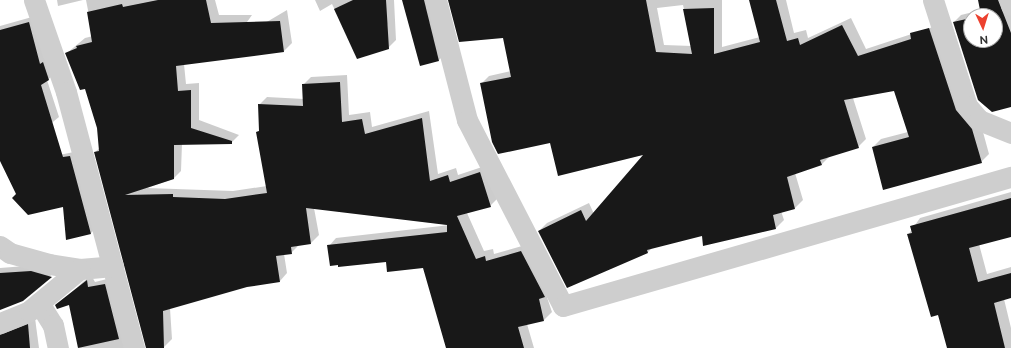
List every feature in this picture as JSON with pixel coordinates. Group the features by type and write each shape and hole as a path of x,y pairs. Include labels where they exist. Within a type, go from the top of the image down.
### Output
{"street":[{"path":"34,0 66,92 134,348"},
{"path":"436,0 467,120 563,306 1011,177"},
{"path":"933,0 967,106 979,120 1011,134"},
{"path":"1010,0 1011,4"},
{"path":"0,246 10,252 49,264 80,268 113,266"},
{"path":"0,323 29,311 80,268"},
{"path":"39,303 53,325 58,348"}],"building":[{"path":"158,0 206,0 211,23 280,21 284,52 176,66 178,91 191,90 191,128 232,141 232,144 174,145 174,179 125,195 173,194 173,197 225,199 267,193 256,132 259,131 258,104 303,106 302,84 340,82 342,122 362,119 365,134 422,118 430,181 448,175 450,182 480,172 491,207 457,216 476,259 485,256 486,261 521,251 545,297 539,299 544,321 518,327 524,348 446,348 423,268 387,272 386,262 338,267 338,265 330,266 327,245 447,232 447,225 306,208 311,244 291,247 292,254 276,256 280,282 247,287 163,311 164,348 146,348 94,152 99,151 97,128 85,89 80,90 65,53 77,48 76,46 92,42 87,12 122,4 123,7"},
{"path":"353,0 386,0 389,49 357,59 334,9"},
{"path":"402,0 424,0 439,61 420,66"},
{"path":"448,0 646,0 656,52 692,54 683,9 714,8 714,54 760,42 749,0 776,0 787,41 798,38 800,45 842,25 858,56 911,39 910,33 929,28 956,110 972,129 982,163 883,190 872,147 909,137 894,91 844,100 859,148 820,160 822,165 787,177 795,209 773,215 776,229 703,246 702,236 647,250 648,253 567,288 538,231 581,210 586,221 643,155 558,176 550,143 498,154 492,142 480,83 511,77 503,38 459,42"},
{"path":"978,0 998,0 1001,8 980,8"},
{"path":"1003,13 1011,33 1011,107 992,112 978,100 953,22 963,20 963,48 1003,48"},
{"path":"29,22 40,64 43,62 49,80 41,85 63,157 70,156 91,234 66,240 63,207 28,215 12,198 16,194 0,161 0,30"},
{"path":"1011,198 1011,237 969,248 978,282 1011,273 1011,298 994,303 1005,348 947,348 938,315 931,317 907,234 912,233 910,226"},
{"path":"31,271 52,277 23,301 0,310 0,273"},
{"path":"87,280 88,287 105,284 119,339 78,348 69,305 57,309 55,305"},
{"path":"28,324 30,348 0,348 0,335"}]}
